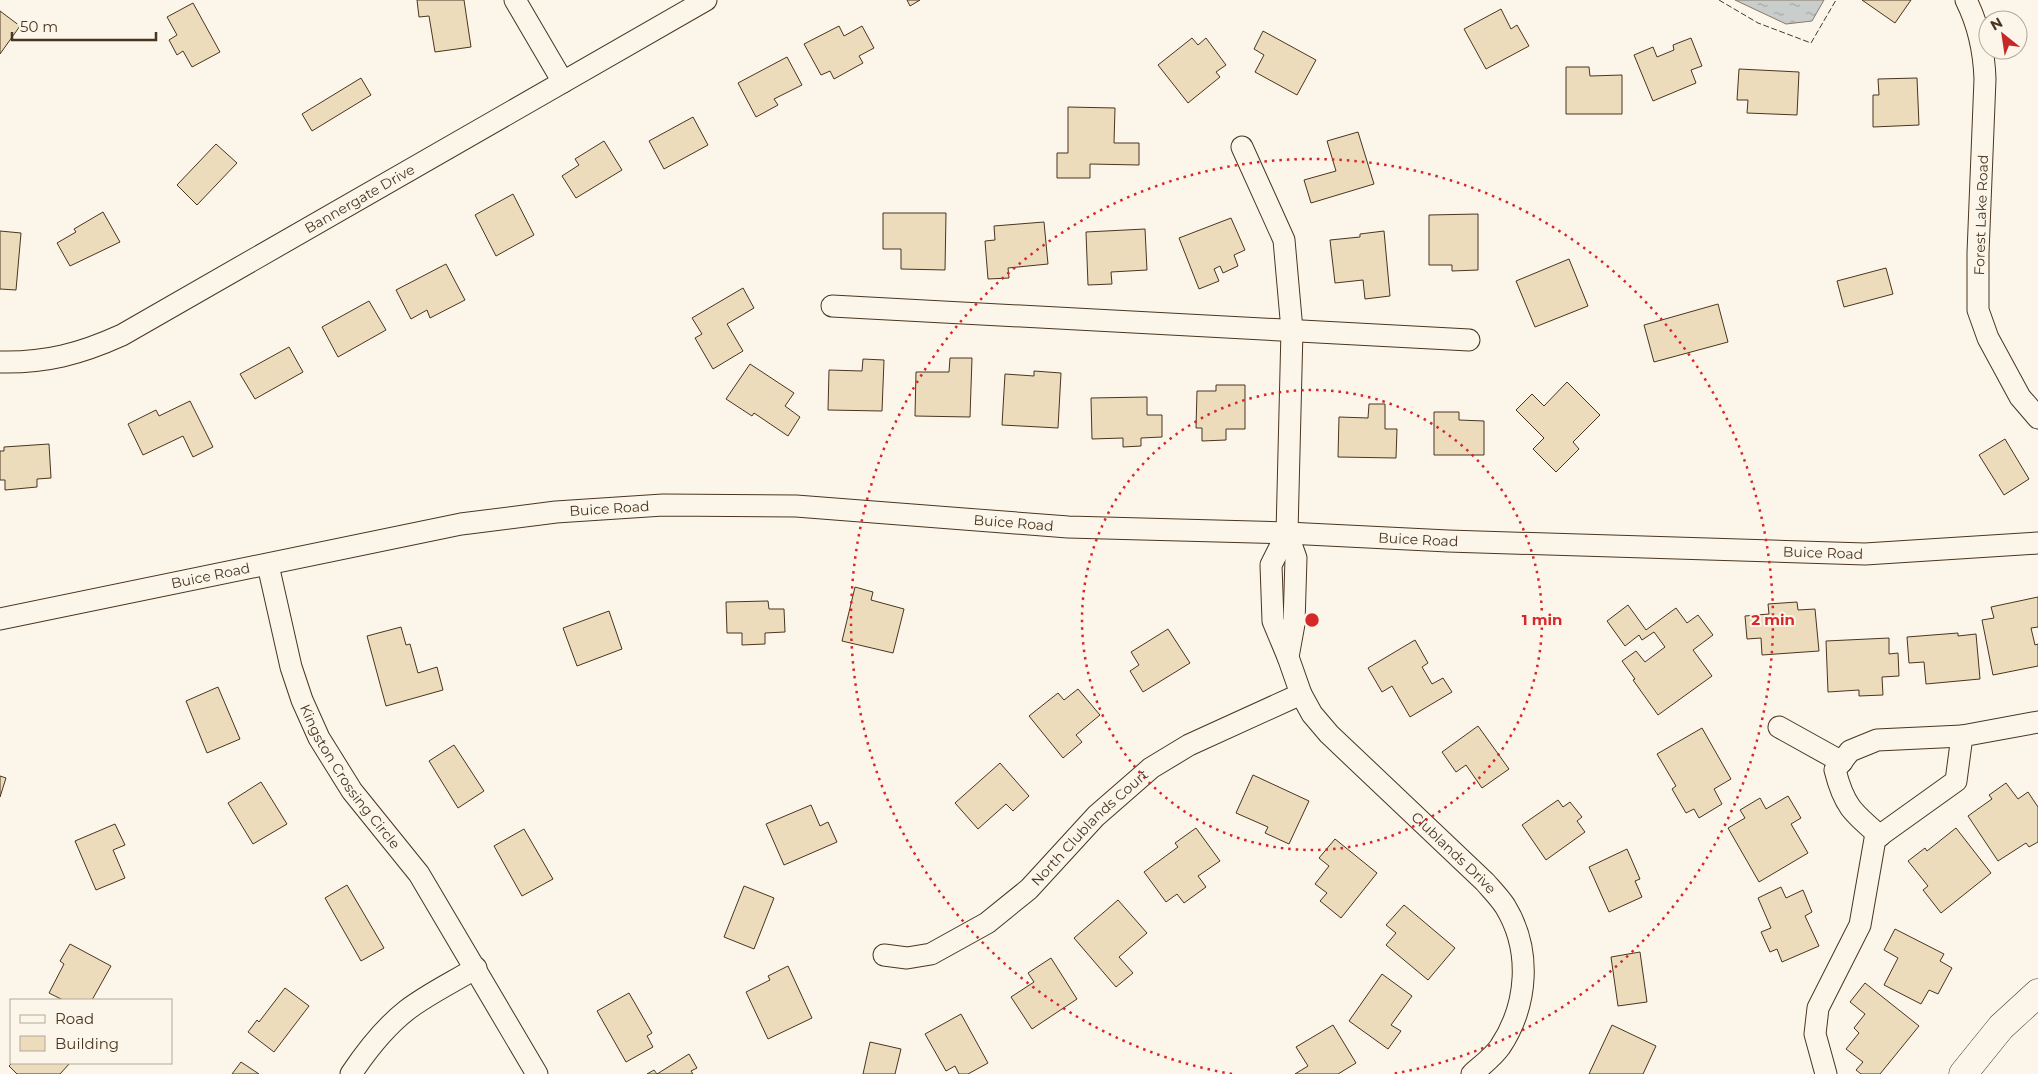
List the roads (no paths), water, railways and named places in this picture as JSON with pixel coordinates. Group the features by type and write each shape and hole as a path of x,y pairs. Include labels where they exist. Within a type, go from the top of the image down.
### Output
{"main road":[{"path":"1963,1074 2001,1027 2038,993"}],"street":[{"path":"515,0 563,82"},
{"name":"Bannergate Drive","path":"0,362 22,363 53,360 91,349 122,335 706,0"},
{"name":"Forest Lake Road","path":"1966,0 1977,25 1984,50 1986,106 1978,253 1978,310 1988,338 2020,397 2038,418"},
{"path":"1242,147 1284,240 1292,330 1287,533"},
{"path":"832,306 1469,340"},
{"name":"Buice Road","path":"0,619 461,524 556,512 663,505 796,506 1068,527 1865,554 2038,544"},
{"name":"Clublands Drive","path":"1287,533 1296,558 1294,624 1288,657 1301,694 1312,714 1328,734 1485,882 1504,905 1516,929 1523,958 1523,981 1516,1018 1499,1048 1472,1074"},
{"name":"Kingston Crossing Circle","path":"268,565 291,668 302,700 319,738 352,792 419,874 537,1074"},
{"name":"North Clublands Court","path":"884,955 907,958 931,954 987,924 1030,889 1096,816 1151,768 1189,745 1301,694"},
{"path":"1880,836 1853,812 1840,790 1835,770 1850,751 1877,740 1962,736 2038,722"},
{"path":"1779,727 1842,762"},
{"path":"1826,1074 1815,1034 1818,1008 1860,925 1875,839 1956,782 1962,736"},
{"path":"351,1074 365,1053 385,1030 407,1010 476,968"}],"water":[{"path":"1735,0 1824,0 1812,21 1786,24"}]}
